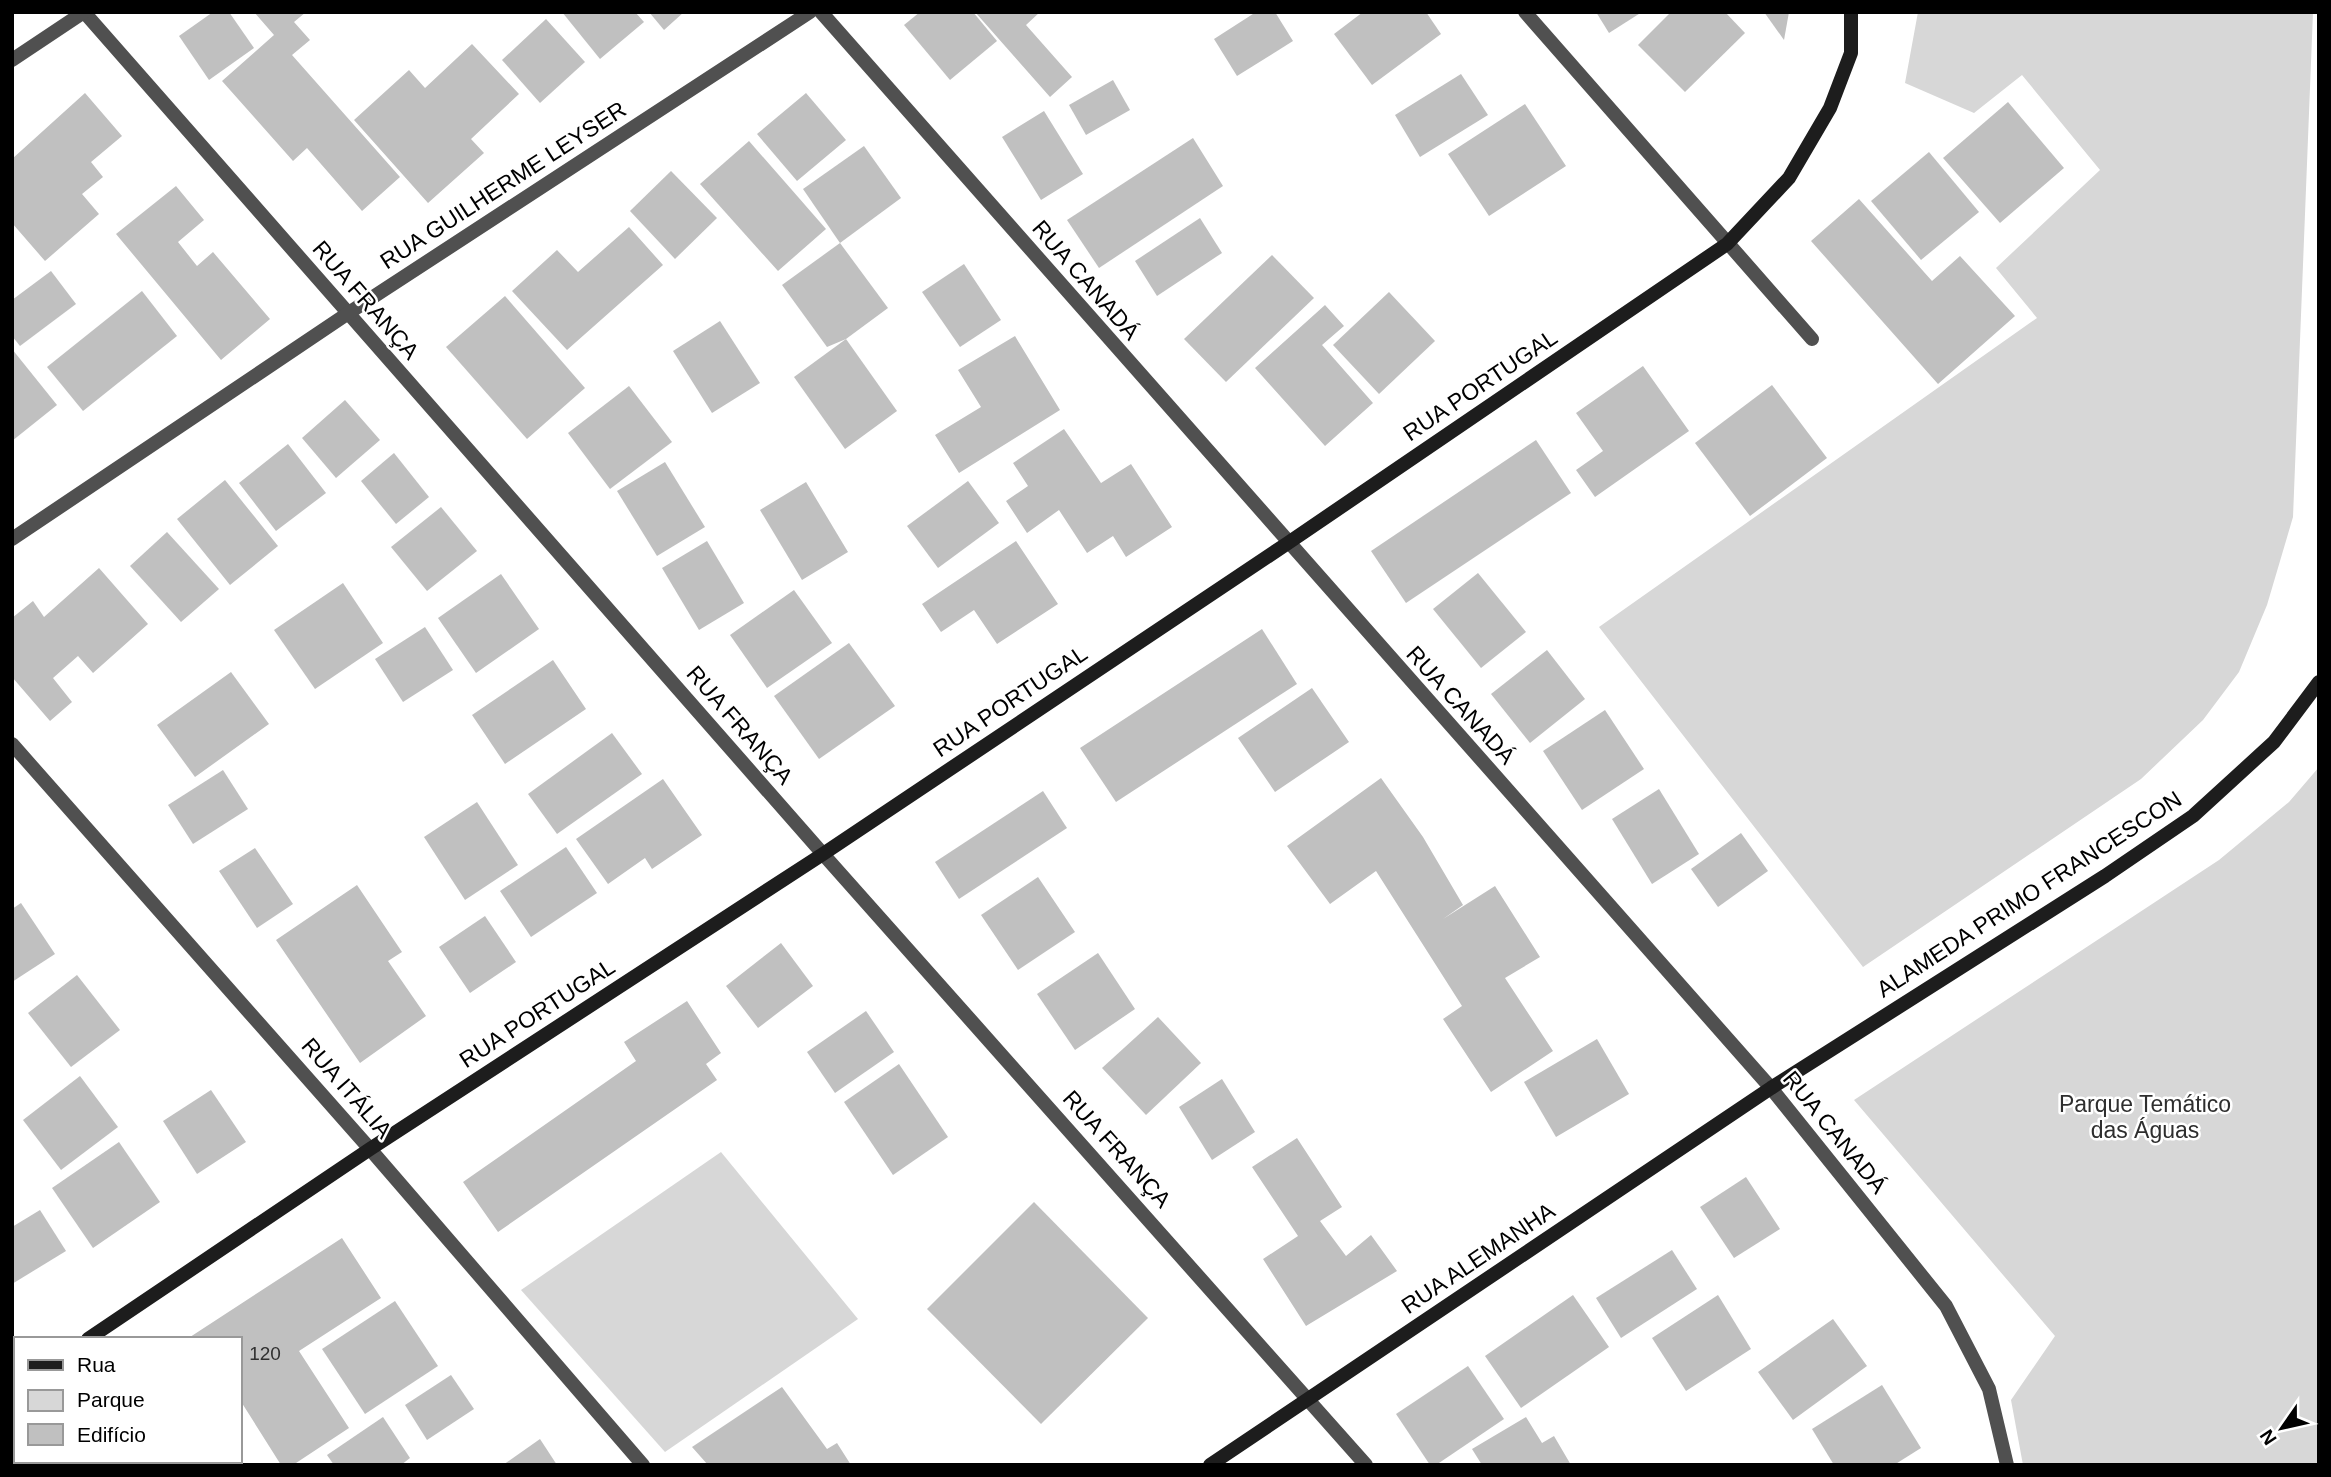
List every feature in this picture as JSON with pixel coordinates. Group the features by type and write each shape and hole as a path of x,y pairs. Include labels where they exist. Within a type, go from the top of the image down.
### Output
{"street":[{"path":"12,60 84,12"},
{"name":"RUA FRANÇA","path":"84,12 823,854 1366,1465"},
{"name":"RUA GUILHERME LEYSER","path":"12,539 347,314 810,12"},
{"name":"RUA CANADÁ","path":"821,12 1771,1088 1946,1306 1989,1389 2007,1465"},
{"path":"1525,12 1812,339"},
{"name":"RUA PORTUGAL","path":"91,1337 370,1149 823,854 1288,543 1727,244 1789,178 1830,108 1851,53 1852,12"},
{"name":"ALAMEDA PRIMO FRANCESCON","path":"1771,1088 2105,876 2193,816 2274,742 2319,682"},
{"name":"RUA ITÁLIA","path":"12,744 370,1149 643,1465"},
{"name":"RUA ALEMANHA","path":"1210,1465 1771,1088"}],"green space":[{"path":"1918,12 2313,12 2293,517 2267,605 2239,672 2203,720 2141,779 1863,967 1599,627 2037,318 1996,268 2100,170 2022,75 1974,113 1905,83"},
{"name":"Parque Temático das Águas","path":"2319,767 2319,1465 2023,1465 2011,1400 2055,1336 1854,1100 2219,860 2289,802"},
{"path":"721,1152 858,1319 665,1452 521,1290"}],"building":[{"path":"213,12 229,12 254,48 209,80 179,36"},
{"path":"254,12 306,12 294,22 310,40 292,55 400,177 362,211 307,148 293,161 222,81 274,35"},
{"path":"562,12 635,12 644,22 600,59"},
{"path":"649,12 684,12 664,30"},
{"path":"920,12 973,12 997,41 950,80 904,25"},
{"path":"975,12 1040,12 1026,25 1072,77 1050,97"},
{"path":"1256,12 1275,12 1293,41 1237,76 1214,39"},
{"path":"1363,12 1426,12 1441,34 1372,85 1334,34"},
{"path":"1596,12 1642,12 1609,33"},
{"path":"1671,12 1725,12 1745,33 1685,92 1638,45"},
{"path":"1764,12 1789,12 1784,40"},
{"path":"546,19 585,62 540,103 502,60"},
{"path":"472,44 519,94 471,139 484,153 428,203 354,120 409,70 425,88"},
{"path":"1461,74 1488,115 1420,157 1395,115"},
{"path":"1113,80 1130,110 1086,135 1069,105"},
{"path":"85,93 122,136 91,162 103,177 82,194 99,214 45,261 12,223 12,159"},
{"path":"806,93 846,140 797,181 757,134"},
{"path":"2008,102 2064,168 2000,223 1943,158"},
{"path":"1525,104 1566,166 1489,216 1448,154"},
{"path":"1044,111 1083,174 1041,200 1002,137"},
{"path":"1193,138 1223,186 1099,268 1067,220"},
{"path":"749,141 826,229 778,271 700,184"},
{"path":"864,146 901,198 840,243 803,189"},
{"path":"1929,152 1979,212 1921,260 1871,201"},
{"path":"671,171 717,218 675,259 630,211"},
{"path":"176,186 204,220 178,242 197,266 213,252 270,319 221,360 116,234"},
{"path":"1859,199 1932,281 1960,256 2015,316 1938,384 1811,241"},
{"path":"1200,218 1222,253 1157,296 1135,261"},
{"path":"629,227 663,265 567,350 512,291 557,250 578,272"},
{"path":"840,243 888,308 846,339 827,347 782,285"},
{"path":"1272,255 1314,298 1226,382 1184,339"},
{"path":"964,264 1001,320 960,347 922,292"},
{"path":"51,271 76,304 20,346 12,336 12,300"},
{"path":"142,291 177,336 83,411 47,367"},
{"path":"1389,292 1435,341 1379,394 1333,345"},
{"path":"505,296 585,388 527,439 446,347"},
{"path":"1325,305 1344,326 1322,345 1373,403 1325,446 1255,368"},
{"path":"720,321 760,383 712,413 673,351"},
{"path":"1015,336 1060,410 959,473 935,435 981,407 958,370"},
{"path":"846,339 897,411 845,449 794,377"},
{"path":"12,349 57,405 12,441"},
{"path":"1643,366 1689,431 1595,497 1576,470 1603,451 1576,413"},
{"path":"1772,385 1827,458 1750,516 1695,443"},
{"path":"629,386 672,442 610,489 568,433"},
{"path":"345,400 380,440 336,478 302,438"},
{"path":"1064,429 1101,483 1131,464 1172,527 1126,557 1113,536 1087,553 1059,510 1027,533 1006,501 1028,486 1013,463"},
{"path":"1536,440 1571,493 1406,603 1371,551"},
{"path":"288,444 326,493 276,531 239,483"},
{"path":"394,453 429,497 396,524 361,481"},
{"path":"665,462 705,527 657,556 617,491"},
{"path":"225,480 278,546 230,585 177,519"},
{"path":"968,481 999,523 938,568 907,526"},
{"path":"806,482 848,552 802,580 760,510"},
{"path":"441,507 477,551 427,591 391,547"},
{"path":"167,532 219,589 181,622 130,566"},
{"path":"707,541 744,603 699,630 662,568"},
{"path":"1016,541 1058,604 997,644 974,610 941,632 922,604"},
{"path":"99,568 148,624 93,673 78,656 53,678 72,702 50,721 12,677 12,618 33,601 44,617"},
{"path":"1478,573 1526,632 1481,668 1433,609"},
{"path":"501,574 539,629 476,673 438,618"},
{"path":"343,583 383,643 315,689 274,630"},
{"path":"794,590 832,643 767,688 730,635"},
{"path":"425,627 453,670 403,702 375,659"},
{"path":"1262,629 1297,684 1116,802 1080,748"},
{"path":"849,643 895,706 819,759 774,696"},
{"path":"1547,650 1585,699 1530,743 1491,694"},
{"path":"553,660 586,709 505,764 472,715"},
{"path":"231,672 269,724 195,777 157,725"},
{"path":"1312,688 1349,742 1275,792 1238,738"},
{"path":"1605,710 1644,769 1582,810 1543,751"},
{"path":"612,733 642,774 557,834 528,794"},
{"path":"223,770 248,809 193,844 168,805"},
{"path":"1381,778 1423,837 1463,905 1443,919 1495,886 1540,957 1505,978 1553,1051 1491,1092 1443,1019 1462,1006 1376,871 1330,904 1287,846"},
{"path":"663,779 702,835 652,869 645,858 608,884 576,839"},
{"path":"1659,789 1699,854 1652,884 1612,819"},
{"path":"1043,791 1067,828 959,899 935,862"},
{"path":"477,802 518,865 465,900 424,837"},
{"path":"1741,833 1768,871 1718,907 1691,869"},
{"path":"566,847 597,893 531,937 500,891"},
{"path":"255,848 293,904 257,928 219,871"},
{"path":"1038,877 1075,932 1018,970 981,915"},
{"path":"357,885 402,952 388,961 426,1016 360,1063 276,940"},
{"path":"21,903 55,954 12,982 12,909"},
{"path":"485,916 516,962 470,993 439,947"},
{"path":"781,943 813,986 758,1028 726,986"},
{"path":"1098,953 1135,1009 1075,1050 1037,994"},
{"path":"77,975 120,1030 71,1067 28,1013"},
{"path":"687,1001 721,1053 706,1064 717,1080 498,1232 463,1182 636,1061 624,1042"},
{"path":"866,1011 894,1052 835,1093 807,1052"},
{"path":"1158,1017 1201,1063 1146,1115 1102,1068"},
{"path":"1597,1039 1629,1094 1556,1137 1524,1082"},
{"path":"899,1064 948,1137 893,1175 844,1102"},
{"path":"80,1076 118,1127 61,1170 23,1120"},
{"path":"1222,1079 1255,1132 1212,1160 1179,1107"},
{"path":"211,1090 246,1142 197,1174 163,1121"},
{"path":"1297,1138 1342,1207 1320,1221 1346,1256 1371,1235 1397,1271 1306,1326 1263,1259 1298,1236 1252,1167"},
{"path":"119,1142 160,1202 93,1248 52,1188"},
{"path":"1746,1177 1780,1229 1734,1258 1700,1207"},
{"path":"1034,1202 1148,1318 1041,1424 927,1309"},
{"path":"40,1210 66,1251 12,1284 12,1227"},
{"path":"342,1238 381,1298 299,1351 349,1428 293,1465 281,1465 242,1403 242,1337 190,1337"},
{"path":"1672,1250 1697,1289 1621,1338 1596,1298"},
{"path":"1573,1295 1609,1347 1521,1408 1485,1356"},
{"path":"1718,1295 1751,1349 1686,1391 1652,1338"},
{"path":"395,1301 438,1366 365,1414 322,1349"},
{"path":"1833,1319 1867,1366 1793,1420 1758,1372"},
{"path":"1468,1366 1504,1419 1436,1465 1430,1465 1396,1414"},
{"path":"451,1375 474,1409 427,1440 405,1405"},
{"path":"1882,1385 1921,1448 1894,1465 1834,1465 1812,1429"},
{"path":"782,1387 827,1449 837,1443 851,1465 708,1465 692,1447"},
{"path":"383,1417 410,1458 401,1465 334,1465 327,1455"},
{"path":"1526,1417 1542,1443 1554,1436 1571,1465 1482,1465 1472,1449"},
{"path":"540,1439 557,1465 503,1465"},
{"path":"14,1453 14,1463 138,1463 12,1465"}]}
